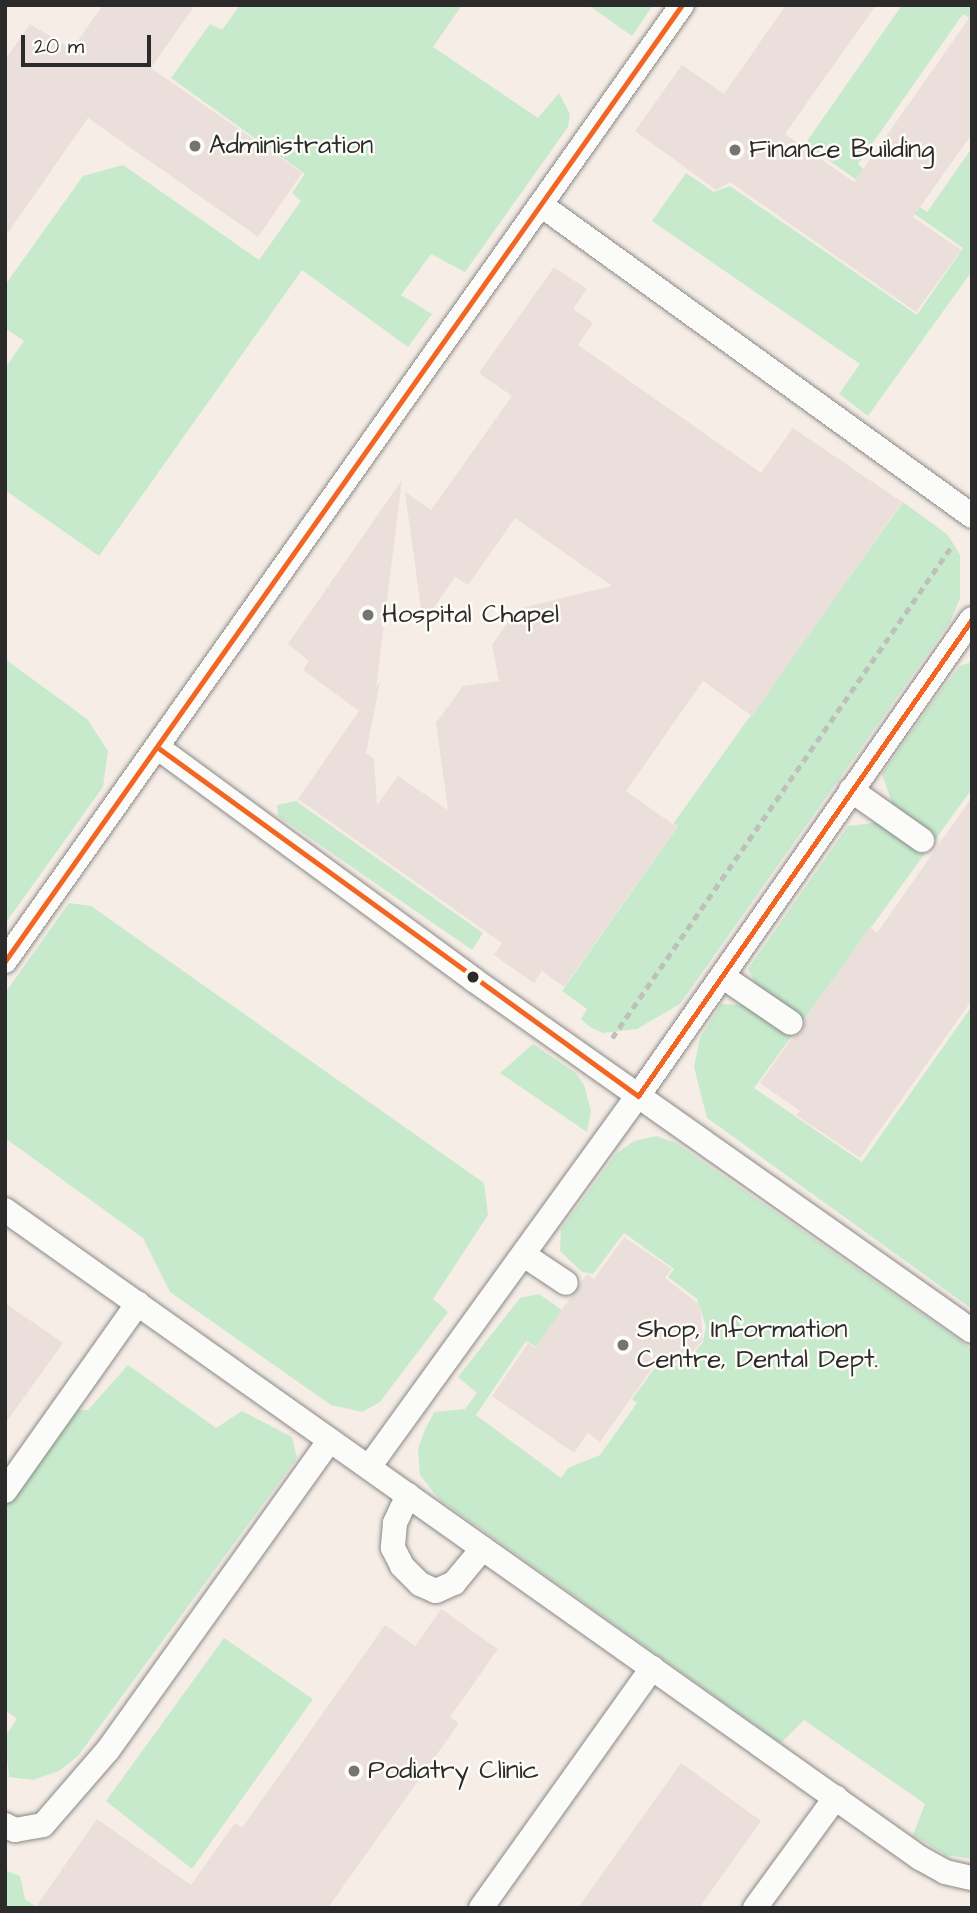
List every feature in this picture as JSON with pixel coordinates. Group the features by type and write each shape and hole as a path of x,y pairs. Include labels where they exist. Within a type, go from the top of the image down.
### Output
{"lane":[{"path":"5,961 682,5"},
{"path":"541,205 972,516"},
{"path":"369,1467 638,1096 972,619"},
{"path":"157,747 594,1065 972,1331"},
{"path":"852,790 922,839"},
{"path":"722,976 790,1023"},
{"path":"5,1210 920,1857 945,1872 972,1878"},
{"path":"524,1255 566,1283"},
{"path":"5,1490 138,1303"},
{"path":"5,1825 15,1830 43,1825 108,1750 330,1440"},
{"path":"408,1495 396,1523 393,1548 401,1566 420,1584 436,1591 454,1583 483,1548"},
{"path":"481,1908 652,1668"},
{"path":"755,1908 836,1797"}],"path":[{"path":"594,1065 956,540"}],"shaded area":[{"path":"5,5 972,5 972,1908 5,1908"}],"green space":[{"path":"240,5 462,5 433,47 538,118 559,93 570,114 568,127 465,272 431,254 401,295 432,314 408,347 302,270 99,556 5,490 5,368 24,341 5,328 5,285 83,176 123,165 259,260 301,201 292,193 305,174 171,78 210,24 222,30"},
{"path":"588,5 653,5 632,36"},
{"path":"902,5 972,5 972,20 963,14 858,164 876,179 870,189 805,144"},
{"path":"972,148 972,271 868,416 839,394 860,364 652,221 686,173 714,192 730,186 917,315 963,248 899,203 904,196 927,212"},
{"path":"903,502 948,535 960,555 960,599 950,622 680,1004 637,1029 603,1033 590,1027 581,1019 587,1009 562,991 678,826 673,824"},
{"path":"5,659 87,719 108,751 103,787 5,924"},
{"path":"972,662 972,789 754,1088 862,1162 972,1006 972,1309 707,1118 694,1067 700,1038 721,1004 747,1005 758,988 748,969 848,826 881,822 892,803 882,774 960,666"},
{"path":"296,801 483,933 472,950 278,816 277,805"},
{"path":"69,903 91,906 484,1183 488,1215 433,1299 448,1312 380,1402 362,1412 331,1405 170,1292 143,1238 5,1138 5,993"},
{"path":"533,1044 576,1073 584,1085 591,1111 587,1132 500,1073"},
{"path":"656,1136 676,1143 972,1349 972,1859 946,1855 913,1835 925,1804 804,1720 781,1743 439,1499 420,1475 418,1449 434,1412 465,1409 477,1393 458,1377 520,1298 539,1294 566,1313 541,1350 526,1341 476,1415 561,1478 568,1468 600,1455 637,1403 632,1399 655,1368 671,1368 688,1360 703,1342 706,1326 697,1299 668,1277 674,1269 624,1233 593,1274 582,1272 560,1251 561,1229 616,1154 634,1141"},
{"path":"128,1365 216,1428 242,1411 292,1437 297,1458 78,1756 59,1771 33,1780 9,1777 5,1736 17,1719 5,1710 5,1507 75,1410 88,1410"},
{"path":"224,1638 313,1699 192,1869 106,1801"},
{"path":"5,1870 20,1876 25,1899 38,1908 5,1908"}],"building":[{"name":"Administration","path":"103,5 195,5 151,68 302,173 258,237 88,118 5,237 5,60 30,24 72,49"},
{"name":"Finance Building","path":"786,5 876,5 785,134 854,182 972,14 972,134 913,217 961,250 916,312 730,182 716,190 635,131 682,65 724,94"},
{"path":"554,267 587,289 573,309 593,323 578,345 761,473 793,428 902,502 752,716 703,681 626,791 677,827 564,987 542,971 534,983 494,955 502,943 298,799 359,711 303,670 309,661 288,644 402,480 376,688 380,682 366,753 374,759 377,805 398,776 448,810 436,723 463,686 499,681 492,645 517,609 612,586 515,518 468,585 455,577 423,623 405,492 431,510 512,396 479,373"},
{"path":"972,797 972,1000 860,1158 796,1115 800,1111 760,1083 792,1038 803,1032 805,1019 870,927 877,933"},
{"name":"Shop, Information Centre, Dental Dept.","path":"624,1237 672,1269 665,1278 700,1305 703,1340 683,1362 653,1367 600,1442 588,1433 574,1453 492,1396 528,1343 535,1348 587,1274 594,1279"},
{"path":"5,1303 63,1343 5,1424"},
{"name":"Podiatry Clinic","path":"441,1609 498,1649 450,1717 459,1723 328,1908 35,1908 97,1819 191,1885 235,1823 242,1828 385,1625 415,1646"},
{"path":"681,1763 761,1821 699,1908 578,1908"}],"transit line":[{"path":"5,961 682,5"},
{"path":"157,747 638,1096 972,619"}],"place":[{"name":"Administration","path":"195,146"},
{"name":"Finance Building","path":"735,150"},
{"name":"Hospital Chapel","path":"368,615"},
{"name":"Shop, Information Centre, Dental Dept.","path":"623,1345"},
{"name":"Podiatry Clinic","path":"354,1771"}]}
